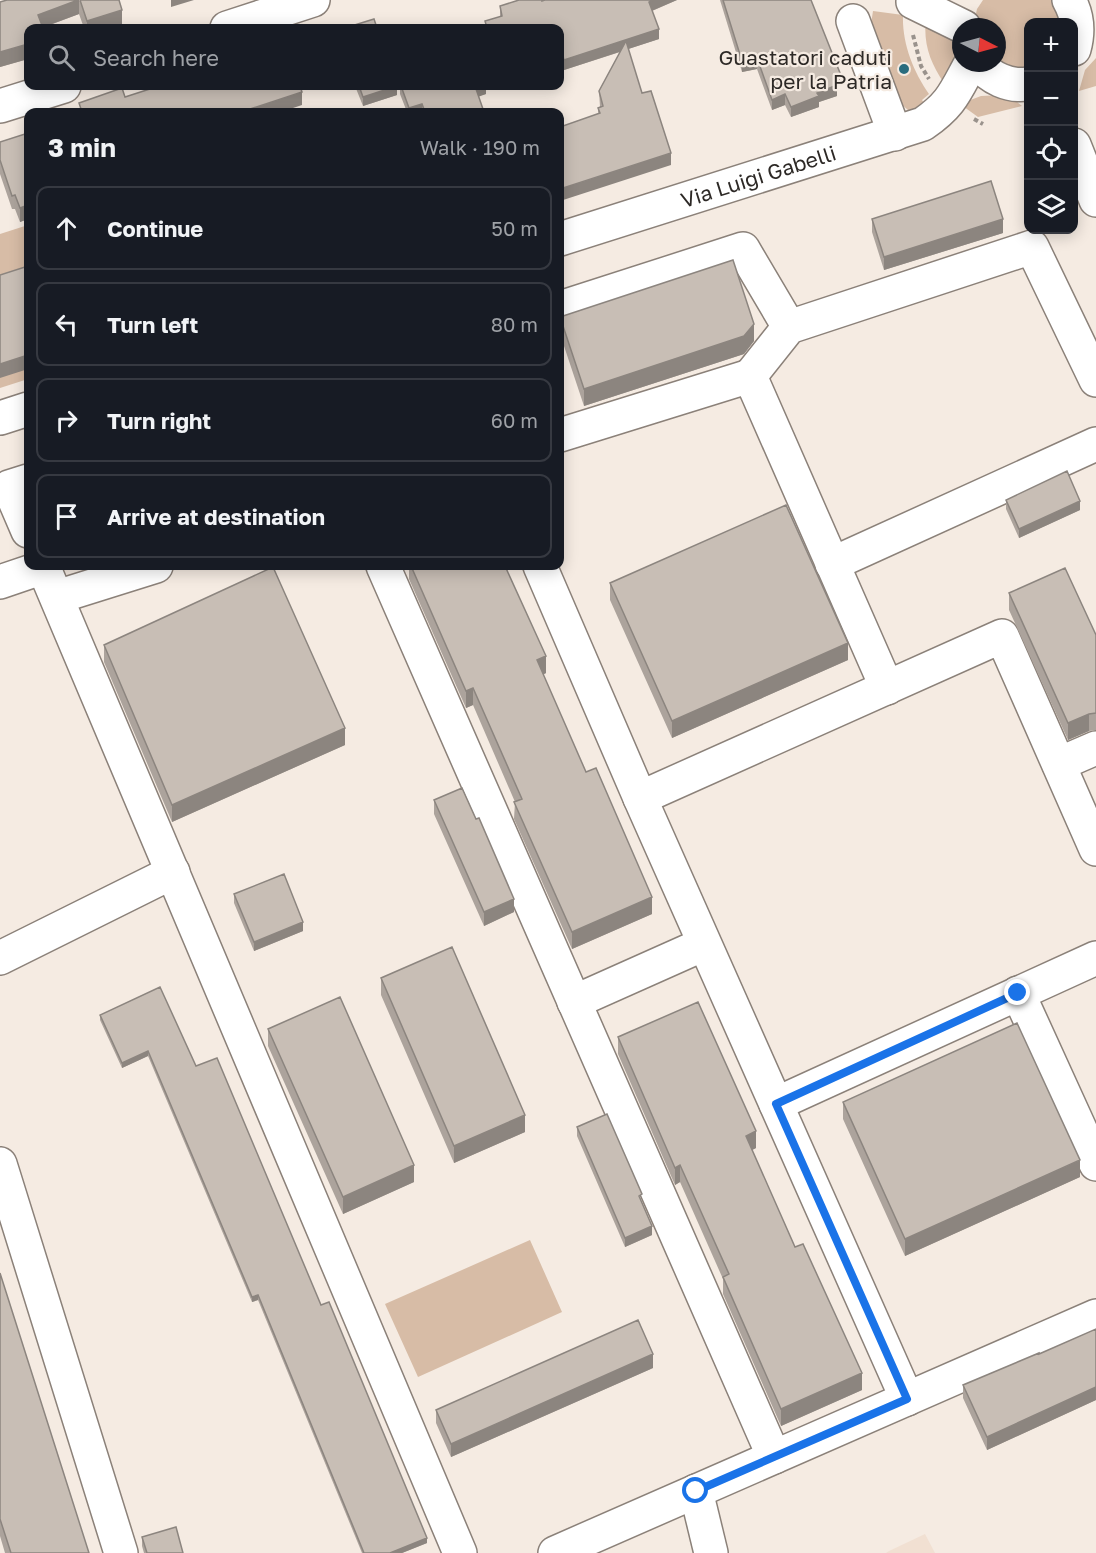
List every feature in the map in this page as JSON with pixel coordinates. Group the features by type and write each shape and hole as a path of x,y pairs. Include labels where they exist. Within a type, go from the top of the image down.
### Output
{"street":[{"path":"239,24 313,0"},
{"path":"967,18 975,0"},
{"path":"1069,0 1076,18"},
{"path":"1076,0 1096,11"},
{"path":"915,8 952,22"},
{"path":"853,21 895,134"},
{"path":"1078,49 1096,39"},
{"name":"Via Luigi Gabelli","path":"564,238 924,124 939,113 941,93 975,72"},
{"path":"988,72 1009,84 1024,84"},
{"path":"0,106 51,90"},
{"path":"1078,155 1096,200"},
{"path":"564,434 750,376 789,327 1032,247 1096,380"},
{"path":"564,307 743,249 789,327"},
{"path":"750,376 887,688"},
{"path":"0,418 24,410"},
{"path":"832,564 1096,444"},
{"path":"24,482 9,487 24,522"},
{"path":"0,582 33,570"},
{"path":"46,570 460,1553"},
{"path":"57,597 143,570"},
{"path":"385,570 774,1457"},
{"path":"542,570 704,944 907,1399"},
{"path":"640,798 1002,636 1059,764 1087,805 1096,849"},
{"path":"1059,764 1096,747"},
{"path":"0,958 173,872"},
{"path":"574,1002 704,944"},
{"path":"776,1104 1096,958"},
{"path":"1018,993 1096,1164"},
{"path":"0,1164 121,1553"},
{"path":"555,1553 1096,1316"},
{"path":"696,1491 711,1553"}],"path":[{"path":"915,8 921,66 941,93"}],"shaded area":[{"path":"983,0 1061,0 1068,18 1024,18 1024,75 1006,67 1006,18 975,18 977,9"},
{"path":"873,11 903,15 904,36 910,56 929,94 922,100 941,130 913,137 908,110 900,103 871,24"},
{"path":"926,18 944,30 951,38 952,64 944,83 935,68 926,36"},
{"path":"1096,58 1096,86 1079,91 1085,70"},
{"path":"1002,95 1022,106 978,117 960,104 981,96"},
{"path":"24,226 24,380 0,388 0,234"},
{"path":"530,1240 562,1312 418,1377 385,1304"},
{"path":"925,1534 935,1553 886,1553 889,1551"}],"building":[{"path":"7,0 78,0 38,15 41,24 24,24 24,45 0,52 0,2"},
{"path":"80,0 119,0 122,10 87,21"},
{"path":"519,0 653,0 649,2 659,29 564,60 564,24 486,24 485,21 502,16 500,6"},
{"path":"723,0 811,0 840,73 834,76 837,85 817,93 819,96 791,107 785,94 772,100 757,58 742,61"},
{"path":"374,19 376,24 358,24"},
{"path":"626,41 642,93 651,91 671,153 564,188 564,126 600,113 598,108 603,106 599,91"},
{"path":"116,90 123,90 125,97 147,90 301,90 302,92 253,108 81,108 79,103"},
{"path":"360,90 385,90 363,97"},
{"path":"402,90 476,90 483,108 424,108 422,104 409,108"},
{"path":"24,134 24,206 20,208 15,195 12,196 0,160 0,142"},
{"path":"991,181 1003,219 884,257 872,219"},
{"path":"733,260 754,324 744,336 584,389 564,329 564,316"},
{"path":"24,267 24,356 0,364 0,275"},
{"path":"1067,471 1080,501 1019,529 1006,500"},
{"path":"786,505 848,643 672,721 610,583"},
{"path":"1065,568 1096,635 1096,713 1068,723 1009,593"},
{"path":"266,570 274,570 345,728 172,805 104,645"},
{"path":"413,570 507,570 546,656 537,660 586,772 596,768 652,897 572,932 514,802 522,799 473,688 466,691"},
{"path":"462,788 476,819 479,818 514,899 484,912 434,800"},
{"path":"284,874 303,922 254,942 234,894"},
{"path":"452,947 525,1115 454,1146 381,978"},
{"path":"160,987 196,1066 217,1058 321,1305 329,1302 427,1538 390,1553 364,1553 258,1295 252,1297 148,1051 122,1063 100,1015"},
{"path":"340,997 414,1165 343,1197 268,1029"},
{"path":"698,1002 756,1131 746,1136 795,1247 803,1244 862,1373 781,1409 723,1277 729,1274 680,1165 675,1168 618,1037"},
{"path":"1017,1023 1080,1160 905,1239 843,1102"},
{"path":"607,1114 642,1194 639,1196 652,1226 625,1238 577,1127"},
{"path":"0,1273 89,1553 11,1553 0,1519"},
{"path":"638,1320 653,1354 451,1444 436,1410"},
{"path":"1096,1329 1096,1387 987,1437 963,1385"},
{"path":"176,1527 183,1553 147,1553 142,1537"}],"place":[{"name":"Guastatori caduti per la Patria","path":"904,69"}],"route":[{"path":"696,1491 907,1399 776,1104 1018,993"}]}
